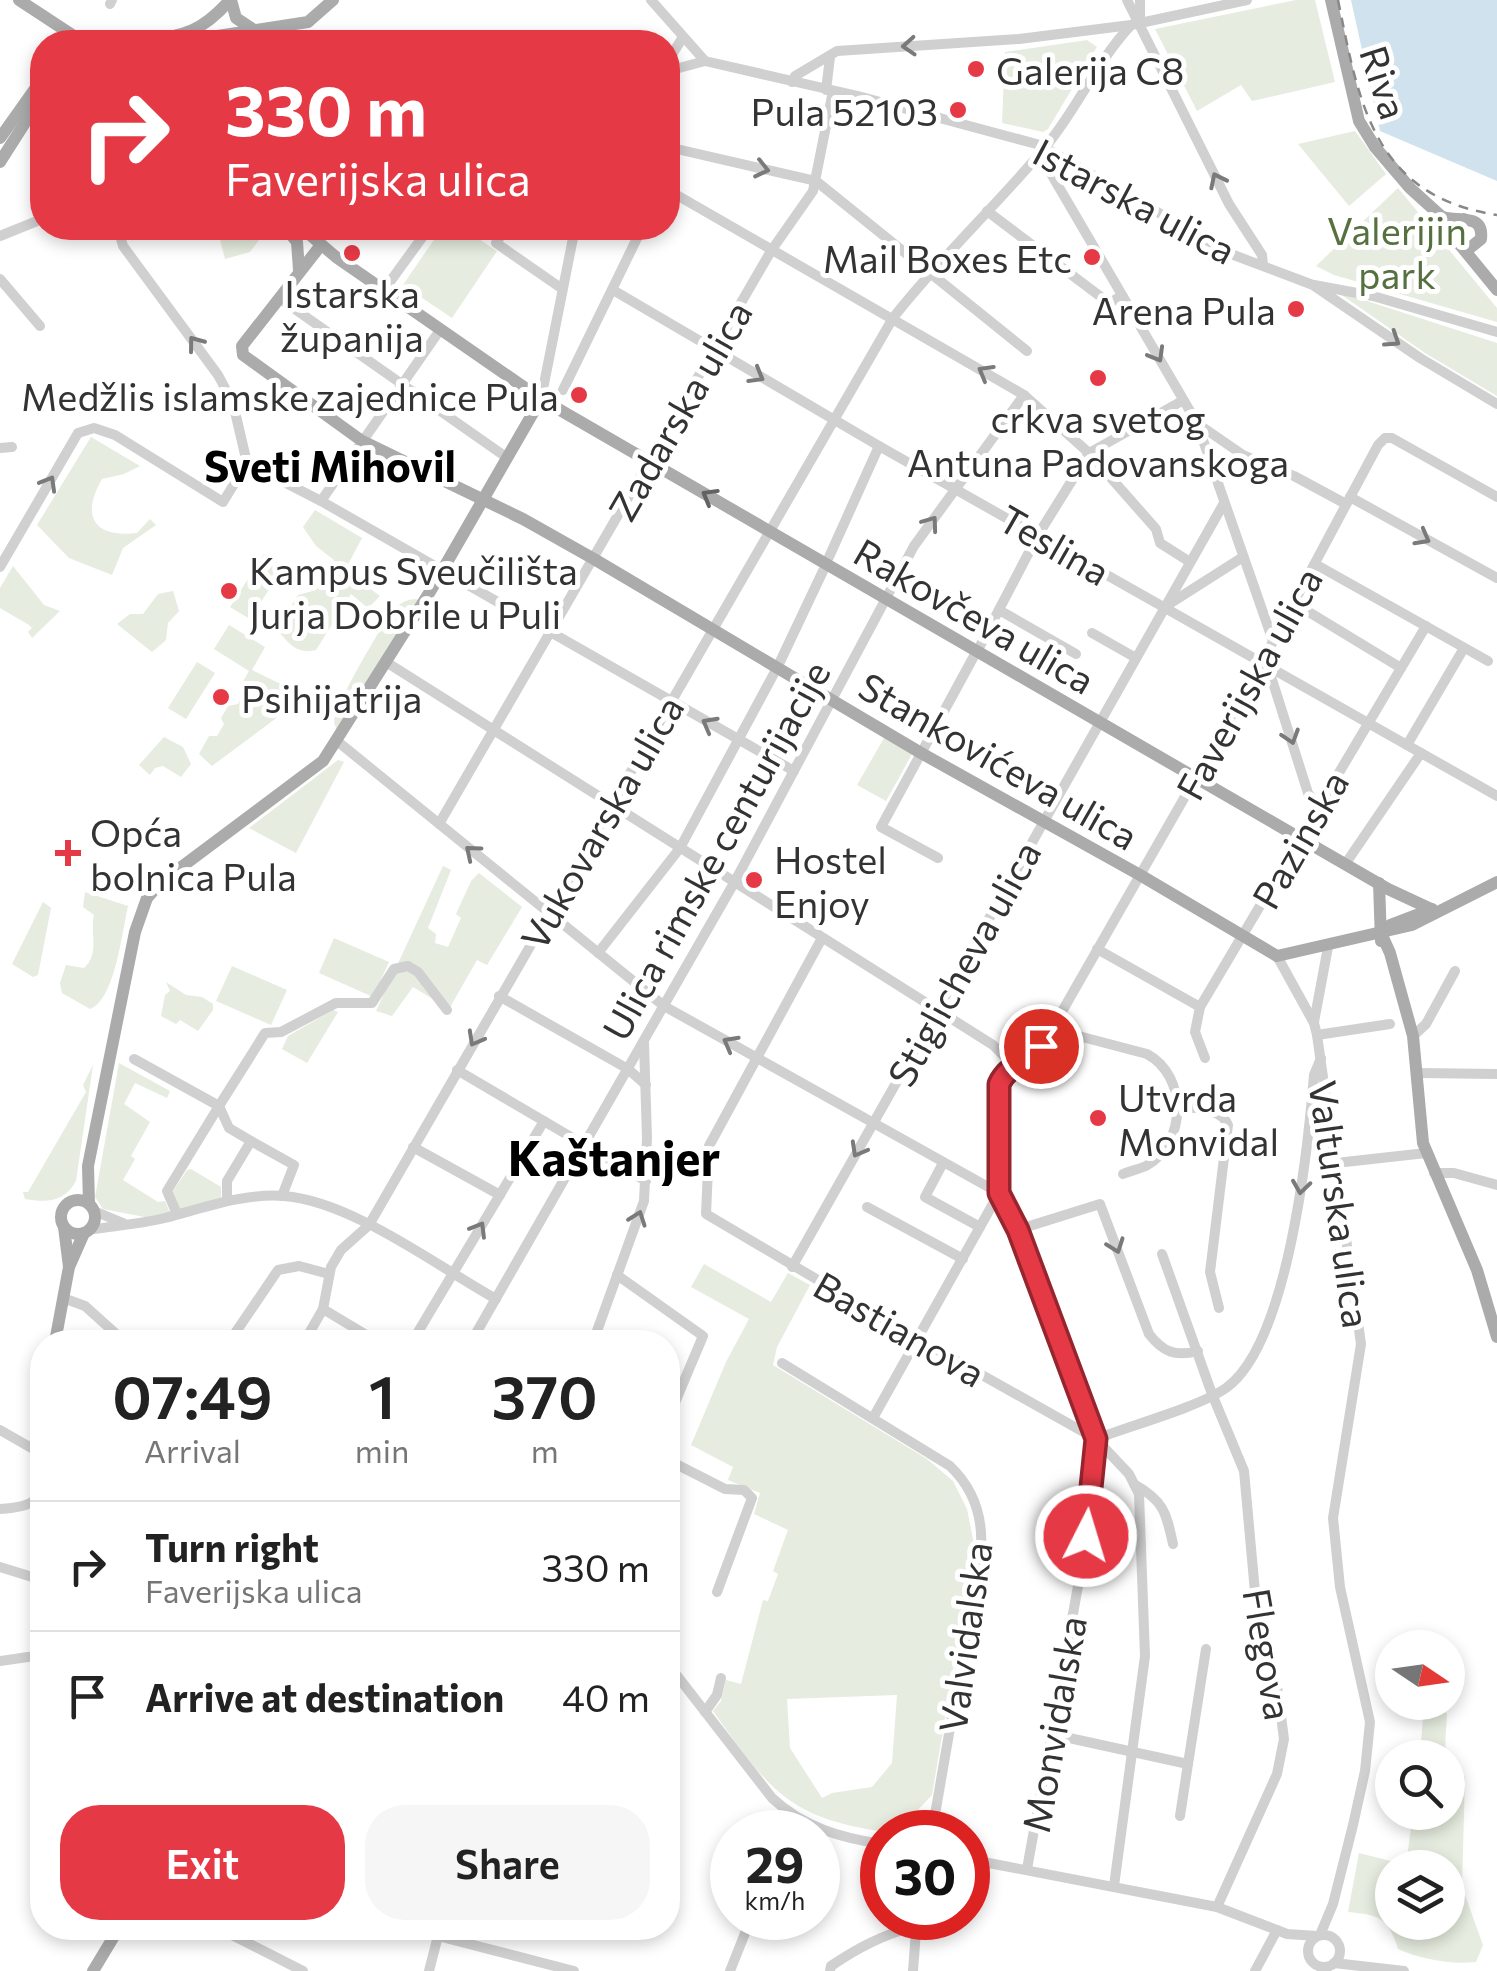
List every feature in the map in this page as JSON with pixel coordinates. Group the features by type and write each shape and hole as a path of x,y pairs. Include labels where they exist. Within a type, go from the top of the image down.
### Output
{"main road":[{"path":"20,0 65,30"},
{"path":"199,30 230,0 236,18 254,30 308,22 334,0"},
{"name":"Riva","path":"1331,0 1360,121 1375,148 1442,217 1497,290"},
{"path":"0,138 30,96"},
{"path":"0,162 30,115"},
{"path":"1442,217 1497,228"},
{"path":"1470,221 1456,225 1457,240 1470,247 1497,228"},
{"path":"1470,221 1482,230 1477,257 1481,268"},
{"path":"295,240 298,272"},
{"name":"Rakovčeva ulica","path":"315,240 541,399 1378,883 1431,909"},
{"path":"279,298 321,245"},
{"name":"Stankovićeva ulica","path":"279,298 240,351 362,441 594,559 921,753 1140,874 1277,956"},
{"path":"57,1330 68,1267 62,1213 88,1166 136,932 147,898 175,871 323,760 441,572 541,399"},
{"path":"1277,956 1328,947 1422,921 1497,882"},
{"path":"1378,883 1387,968 1398,987"},
{"path":"1381,934 1400,920 1448,905"},
{"path":"1390,953 1403,927"},
{"path":"1381,934 1413,1036 1426,1153 1477,1270 1497,1337"},
{"path":"68,1267 94,1221 88,1166"},
{"path":"70,1202 80,1200 92,1208"},
{"path":"64,1227 73,1234 87,1231"},
{"path":"93,1971 112,1940"}],"street":[{"path":"651,0 678,30"},
{"path":"1127,0 1135,24 1229,204 1262,255 1262,265"},
{"path":"1135,24 1140,0"},
{"path":"792,82 837,51 1019,39 1135,24 1247,0"},
{"name":"Vukovarska ulica","path":"329,1274 341,1250 369,1225 893,318 928,272 1045,148 1109,48 1135,24"},
{"path":"1092,29 1103,36 1109,48"},
{"path":"680,33 705,61 680,68"},
{"path":"680,43 684,37"},
{"name":"Zadarska ulica","path":"439,824 771,250 813,191 830,90 830,57"},
{"name":"Istarska ulica","path":"705,61 954,121 1045,148 1231,254 1313,285"},
{"path":"1045,148 1050,172 1197,424 1273,641"},
{"path":"680,150 816,181 1028,350"},
{"path":"680,197 1024,394 1089,453 1156,529 1160,542 1190,562"},
{"path":"987,210 1105,300 1111,302 1122,296"},
{"path":"0,236 30,224"},
{"path":"0,567 78,433 94,428 115,435 223,502 247,463 232,403 218,375 121,240"},
{"path":"384,290 420,240"},
{"path":"498,240 496,243 560,288"},
{"path":"541,399 571,240"},
{"path":"563,390 636,240"},
{"path":"0,279 40,326"},
{"path":"1313,285 1373,296 1497,332"},
{"path":"1313,285 1420,358 1497,404"},
{"name":"Teslina","path":"613,290 833,420 1497,796"},
{"path":"279,298 506,457"},
{"path":"321,502 440,330"},
{"name":"Ulica rimske centurijacije","path":"478,1330 734,883 919,538 1024,394"},
{"path":"938,858 881,827 1038,535 1089,453 1182,401"},
{"path":"1197,424 1243,455 1348,500 1497,578"},
{"name":"Faverijska ulica","path":"1013,1065 1038,1051 1052,1029 1265,664 1273,641 1385,438 1392,438 1497,497"},
{"path":"829,557 879,446"},
{"path":"247,463 794,771"},
{"name":"Stiglicheva ulica","path":"792,1267 1224,503"},
{"path":"1165,607 1244,557"},
{"path":"1316,564 1488,661"},
{"path":"598,953 680,848 778,666 823,571"},
{"path":"1294,603 1401,668"},
{"path":"999,610 1076,654"},
{"name":"Pazinska","path":"1200,1007 1426,626"},
{"path":"1092,632 1136,658"},
{"path":"1407,745 1464,648"},
{"path":"386,662 993,1045 1013,1065"},
{"path":"1265,664 1308,793 1318,806"},
{"path":"338,741 664,1006 999,1193 873,1418"},
{"path":"1346,863 1421,753"},
{"path":"758,1058 822,938"},
{"path":"1316,1029 1328,947"},
{"path":"1097,950 1200,1007 1196,1032 1205,1058"},
{"path":"1277,956 1316,1029"},
{"path":"177,1214 166,1191 265,1033 281,1032 336,1003 372,1003 394,968 408,966 418,972 446,1010"},
{"path":"1413,1036 1426,1024 1455,971"},
{"path":"499,996 628,1069 646,1085"},
{"name":"Valturska ulica","path":"1318,1936 1333,1904 1365,1770 1370,1722 1340,1586 1334,1518 1361,1344 1316,1029 1390,1024"},
{"path":"1052,1029 1158,1060 1174,1080 1179,1106 1164,1146 1148,1165 1123,1174"},
{"path":"596,1330 643,1204 644,1040"},
{"path":"1114,1886 1145,1656 1139,1494 1096,1439 1225,1389 1238,1375 1268,1324 1294,1232 1314,1075 1322,1057"},
{"name":"Bastianova","path":"758,1058 709,1146 706,1214 1096,1439"},
{"path":"134,1059 219,1106 229,1128 294,1166 282,1196"},
{"name":"Monvidalska","path":"1013,1065 1003,1075 997,1097 999,1193 1018,1230 1096,1439 1086,1536 1027,1870"},
{"path":"457,1070 646,1180"},
{"path":"1418,1073 1497,1074"},
{"path":"1179,1106 1216,1112 1228,1125 1210,1272 1219,1308"},
{"path":"419,1330 544,1121"},
{"path":"227,1201 228,1181 251,1141"},
{"path":"413,1146 500,1194"},
{"path":"1336,1163 1426,1153"},
{"path":"943,1163 924,1198 980,1227"},
{"path":"1434,1172 1454,1172 1497,1184"},
{"path":"87,1231 227,1201 282,1196 326,1206 369,1225 496,1300"},
{"path":"1018,1230 1100,1204 1149,1334 1161,1349 1182,1355 1198,1352"},
{"path":"867,1207 963,1259"},
{"path":"92,1208 124,1223"},
{"name":"Flegova","path":"1162,1254 1244,1472 1255,1592 1277,1686 1284,1739 1278,1774 1218,1907"},
{"path":"237,1330 278,1270 299,1266 329,1274 323,1309 311,1330"},
{"path":"617,1275 703,1336 680,1391"},
{"path":"63,1298 85,1306 112,1330"},
{"path":"323,1309 358,1330"},
{"name":"Valvidalska","path":"782,1363 950,1466 962,1478 979,1513 982,1534 936,1810"},
{"path":"0,1430 30,1448"},
{"path":"680,1466 725,1489 744,1490 752,1498 717,1592"},
{"path":"1134,1484 1151,1494 1166,1511 1173,1544"},
{"path":"0,1509 30,1505"},
{"path":"0,1567 30,1576"},
{"path":"1180,1816 1206,1649"},
{"path":"0,1662 30,1656"},
{"path":"705,1712 717,1695 721,1678"},
{"path":"680,1680 785,1810"},
{"path":"1051,1734 1188,1764"},
{"path":"990,1863 1218,1907 1282,1932 1330,1936 1365,1964"},
{"name":"Valturska ulica","path":"1333,1904 1338,1944"},
{"path":"1282,1932 1321,1966 1365,1964 1404,1971"},
{"path":"1256,1971 1282,1932"},
{"path":"1312,1962 1310,1944 1318,1936"},
{"path":"242,1940 303,1971"},
{"path":"429,1971 437,1940"},
{"path":"467,1940 574,1971"},
{"path":"730,1971 742,1940"},
{"path":"830,1971 831,1966 872,1940"},
{"path":"913,1971 915,1940"},
{"path":"1330,1966 1339,1955 1338,1944"}],"green space":[{"path":"1296,0 1315,0 1335,82 1252,101 1241,85 1197,111 1155,29"},
{"path":"1087,40 1097,47 1048,129 1043,132 1002,123 1005,52"},
{"name":"Valerijin park","path":"1355,131 1386,174 1349,206 1298,144"},
{"name":"Valerijin park","path":"1398,188 1497,308 1497,322 1334,275 1316,266"},
{"path":"220,240 259,240 250,252 225,259"},
{"path":"434,240 480,240 497,251 452,318 403,285"},
{"path":"1336,291 1497,343 1497,396 1425,353"},
{"path":"91,437 140,466 102,479 92,504 96,522 111,532 123,534 137,533 150,519 156,525 123,548 112,575 69,558 37,525"},
{"path":"315,510 362,538 345,570 380,596 368,608 351,594 316,650 303,651 277,629 298,595 316,590 334,560 316,546 303,527"},
{"path":"264,554 284,566 250,619 230,607"},
{"path":"13,566 44,605 60,611 32,638 29,625 0,608 0,588"},
{"path":"173,591 179,611 168,623 166,640 152,652 117,624 130,614 143,614 158,594"},
{"path":"414,599 420,600 338,732 335,716 364,658 393,612"},
{"path":"229,625 265,647 252,670 293,690 287,710 212,766 199,754 209,736 217,736 228,706 238,704 243,692 241,685 249,671 214,649"},
{"path":"197,662 215,673 186,719 168,708"},
{"path":"164,737 183,747 191,764 181,777 163,766 150,775 139,765"},
{"path":"884,738 912,754 886,801 857,785"},
{"path":"338,760 344,762 296,853 249,828"},
{"path":"443,866 451,870 428,928 436,934 435,943 448,947 461,918 456,914 471,881 479,873 522,907 487,965 477,960 449,1009 413,987 392,1016 376,1011"},
{"path":"85,892 128,906 106,993 90,1009 62,993 60,983 66,965 84,968 92,956 94,915 83,907"},
{"path":"43,902 51,908 38,975 33,977 12,964"},
{"path":"334,938 389,962 373,997 319,973"},
{"path":"232,966 287,990 271,1025 216,1001"},
{"path":"166,982 186,995 202,997 213,1004 198,1031 180,1020 176,1024 161,1016 165,995 170,991"},
{"path":"333,1010 338,1012 307,1063 282,1049 288,1036"},
{"path":"119,1063 170,1091 167,1098 135,1083 124,1104 150,1122 123,1180 158,1202 165,1201 171,1215 155,1219 103,1209 95,1197"},
{"path":"93,1065 76,1181 55,1199 25,1199 23,1192 28,1192 86,1092 83,1085"},
{"path":"191,1169 221,1187 221,1201 177,1213 170,1196"},
{"path":"704,1264 771,1302 788,1273 810,1285 777,1347 773,1365 927,1459 953,1481 967,1509 973,1539 970,1571 932,1795 918,1810 860,1810 860,1827 840,1822 840,1810 807,1810 783,1796 749,1761 713,1711 721,1701 726,1680 741,1684 763,1600 768,1601 778,1574 773,1571 788,1530 754,1514 760,1493 728,1480 733,1467 691,1445 749,1319 691,1287","holes":["897,1695 892,1763 872,1787 822,1798 790,1748 787,1699"]},
{"path":"1423,1720 1447,1720 1445,1740 1421,1740"},
{"path":"1411,1830 1464,1830 1463,1850 1408,1850"},
{"path":"1359,1853 1375,1857 1375,1918 1348,1912"},
{"path":"1465,1895 1483,1945 1476,1962 1446,1962 1398,1949 1394,1940 1465,1940"}],"water":[{"path":"1351,0 1497,0 1497,181 1380,131"}],"railway":[{"path":"1338,0 1365,108 1379,139 1398,166 1423,188 1455,205 1497,215"}],"place":[{"name":"Galerija C8","path":"976,69"},
{"name":"Pula 52103","path":"958,110"},
{"name":"Istarska županija","path":"352,253"},
{"name":"Mail Boxes Etc","path":"1092,257"},
{"name":"Arena Pula","path":"1296,309"},
{"name":"crkva svetog Antuna Padovanskoga","path":"1098,378"},
{"name":"Medžlis islamske zajednice Pula","path":"579,395"},
{"name":"Kampus Sveučilišta Jurja Dobrile u Puli","path":"229,591"},
{"name":"Psihijatrija","path":"221,697"},
{"name":"Opća bolnica Pula","path":"68,853"},
{"name":"Hostel Enjoy","path":"754,880"},
{"name":"Utvrda Monvidal","path":"1098,1118"}],"district":[{"name":"Sveti Mihovil","path":"330,465"},
{"name":"Kaštanjer","path":"614,1156"}],"route":[{"path":"1041,1046 1027,1060 1008,1069 999,1084 999,1193 1018,1230 1096,1439 1086,1536"}]}
